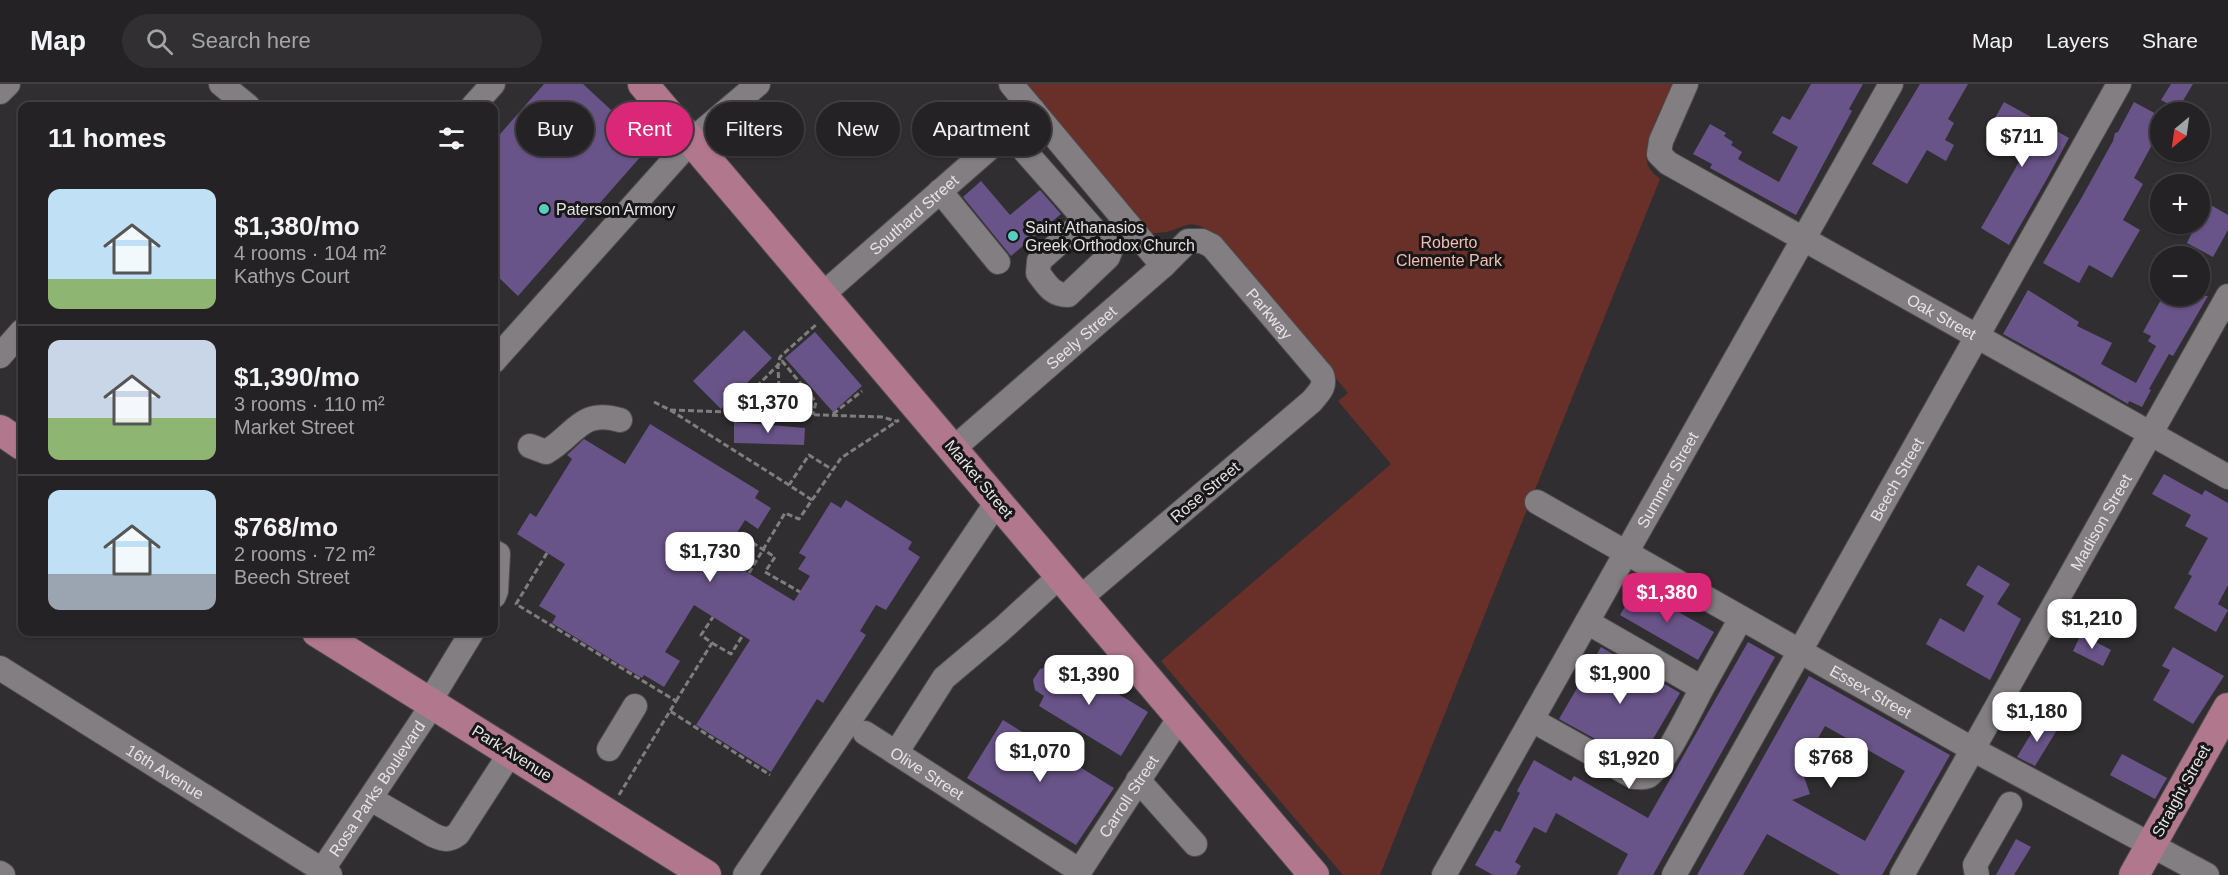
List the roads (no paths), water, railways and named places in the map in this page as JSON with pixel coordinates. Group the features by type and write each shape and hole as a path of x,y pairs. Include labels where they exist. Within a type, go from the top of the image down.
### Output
{"main road":[{"name":"Market Street","path":"643,84 658,102"},
{"name":"Market Street","path":"693,144 820,308 953,449 1180,717 1304,872"},
{"path":"0,430 18,442"},
{"name":"Park Avenue","path":"324,636 706,875"},
{"name":"Straight Street","path":"2134,875 2228,708"}],"street":[{"path":"0,92 8,84"},
{"path":"477,102 493,84"},
{"path":"693,139 758,84"},
{"path":"1011,84 1026,102"},
{"name":"Oak Street","path":"1686,84 1661,141 1659,152 1668,163 2228,477"},
{"name":"Summer Street","path":"1453,872 1532,720 1892,84"},
{"name":"Beech Street","path":"1674,875 2119,84"},
{"path":"1051,132 1163,266"},
{"path":"499,345 677,156"},
{"name":"Southard Street","path":"820,308 940,191 980,156"},
{"path":"1029,156 1085,220"},
{"path":"940,191 998,262"},
{"name":"Seely Street","path":"953,449 1163,266 1188,241 1202,241 1212,246"},
{"name":"Parkway","path":"1212,246 1322,375 1324,381"},
{"name":"Madison Street","path":"1902,875 2228,296"},
{"path":"0,356 18,336"},
{"name":"Rose Street","path":"1079,599 1312,401 1324,387 1324,381"},
{"path":"530,446 546,452 582,423 595,417 607,416 620,420"},
{"path":"745,875 997,502"},
{"name":"Essex Street","path":"1537,502 1974,750 2207,875"},
{"path":"896,753 944,678 1060,576"},
{"path":"1532,720 1634,777 1646,777 1654,771 1741,618"},
{"path":"1587,622 1702,688"},
{"name":"Rosa Parks Boulevard","path":"324,873 470,636"},
{"name":"16th Avenue","path":"0,668 324,873"},
{"path":"609,749 635,706"},
{"name":"Carroll Street","path":"1079,873 1180,717"},
{"name":"Olive Street","path":"865,733 1079,873"},
{"path":"371,799 433,836 445,840 452,839 458,834 510,752"},
{"path":"1138,780 1195,844"},
{"path":"1977,875 1975,865 2010,804"}],"place":[{"name":"Paterson Armory","path":"544,209"},
{"name":"Saint Athanasios Greek Orthodox Church","path":"1013,236"}],"park label":[{"name":"Roberto Clemente Park","path":"1449,251"}]}
